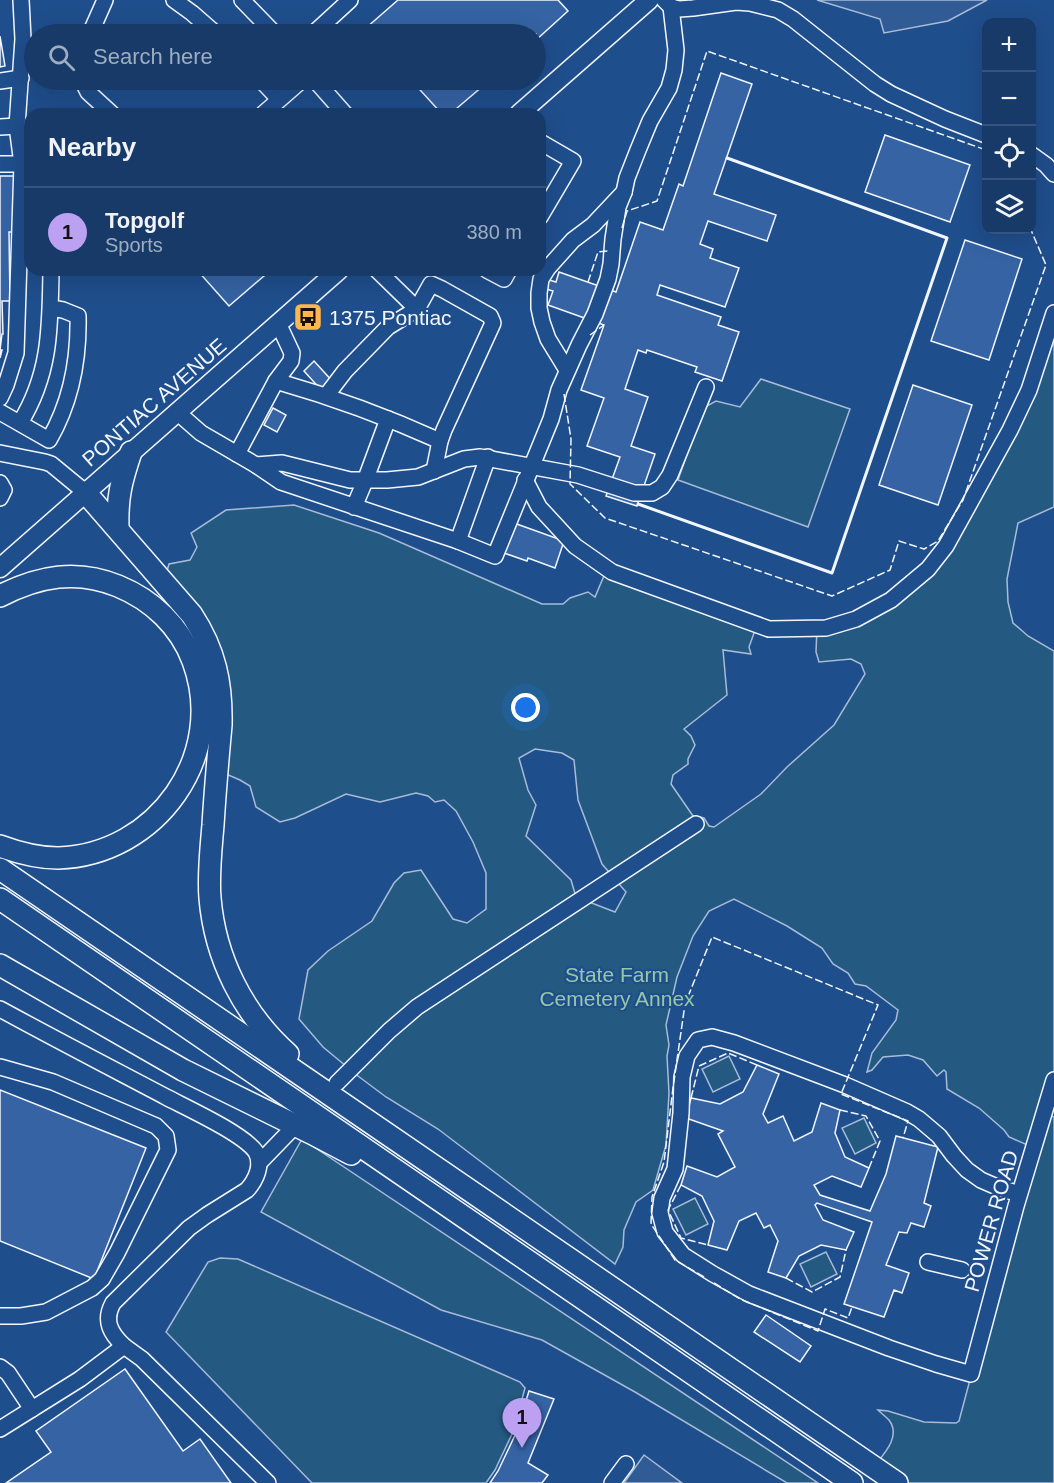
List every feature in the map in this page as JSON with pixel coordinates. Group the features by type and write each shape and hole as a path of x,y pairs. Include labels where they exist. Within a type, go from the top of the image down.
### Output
{"highway":[{"path":"118,529 118,495 131,452"},
{"path":"85,492 192,615 215,662 220,688 221,714 209,885 215,932 225,965 250,1012 266,1033 337,1091"},
{"path":"0,596 41,579 70,576 99,580 141,597 165,616 184,641 200,682 203,711 200,740 186,778 157,816 132,835 88,853 59,858 32,856 0,846"},
{"path":"0,869 337,1091 897,1483"},
{"path":"0,899 852,1483"},
{"path":"0,965 168,1062 330,1142 478,1226"}],"main road":[{"path":"526,108 649,0"},
{"name":"PONTIAC AVENUE","path":"0,568 332,276"}],"street":[{"path":"21,0 23,39 18,126 24,212"},
{"path":"94,24 105,0"},
{"path":"174,0 205,24"},
{"path":"242,0 265,24"},
{"path":"324,24 350,0"},
{"path":"668,4 679,9 736,2 778,10 891,94 982,133"},
{"path":"177,412 201,433 281,482 458,541 495,556 550,419 567,370 595,314 608,279 616,218 627,178 655,113 669,88 675,70 676,50 668,4"},
{"path":"0,81 21,78"},
{"path":"87,90 105,108"},
{"path":"270,90 279,99"},
{"path":"269,108 290,90"},
{"path":"324,90 340,108"},
{"path":"0,128 18,126"},
{"path":"546,145 573,161 546,207"},
{"path":"1036,158 1054,174"},
{"path":"0,164 22,164"},
{"path":"546,272 573,240 593,225 624,192"},
{"path":"0,398 16,353 24,249"},
{"path":"20,423 33,399 43,372 51,308 51,276"},
{"path":"383,276 417,309"},
{"path":"544,276 539,300 542,322 548,339 567,370"},
{"path":"326,396 345,371 388,327 417,309 431,284 490,316 493,323 440,441 434,471"},
{"path":"0,412 49,440 60,422 69,397 74,370 78,316 51,308"},
{"path":"528,473 538,507 575,546 612,572 769,629 826,628 856,619 891,600 928,569 946,546 1010,430 1029,390 1054,313"},
{"path":"237,454 276,381 291,361 292,353 278,323"},
{"path":"276,381 326,396 440,441"},
{"path":"256,465 282,463 350,480 387,480 418,477 464,459 488,457 528,473 578,476 634,493 652,493 662,487 670,475 706,387"},
{"path":"354,507 388,419"},
{"path":"0,453 51,464 85,492"},
{"path":"458,541 488,457"},
{"path":"0,483 4,490 0,498"},
{"path":"337,1091 389,1031 417,1007 696,824"},
{"path":"0,1009 222,1127 251,1147 257,1154 259,1163 255,1179 248,1190 189,1228 113,1303 109,1313 110,1327 124,1346 142,1359 268,1483"},
{"name":"POWER ROAD","path":"1019,1194 981,1180 967,1170 939,1136 920,1119 907,1112 845,1085 734,1043 712,1037 698,1040 687,1056 682,1077 675,1169 662,1198 660,1213 665,1232 683,1255 749,1294 889,1348 971,1374 1019,1194 1049,1114 1054,1080"},
{"path":"0,1066 53,1083 156,1126 166,1136 168,1150 117,1253 97,1284 78,1297 46,1312 21,1316 0,1316"},
{"path":"259,1163 290,1131"},
{"path":"928,1262 962,1270"},
{"path":"0,1429 80,1379 124,1346"},
{"path":"0,1367 8,1372 32,1409"},
{"path":"612,1483 626,1464"}],"green space":[{"name":"State Farm Cemetery Annex","path":"1054,311 1054,507 1018,523 1007,579 1008,602 1013,623 1028,636 1054,651 1054,1077 1046,1114 1054,1117 1054,1483 900,1483 875,1465 890,1444 893,1432 889,1420 878,1410 924,1422 956,1423 959,1421 1032,1147 1009,1137 979,1108 947,1089 946,1072 944,1070 937,1076 923,1060 908,1055 883,1057 872,1070 867,1072 872,1053 896,1020 898,1010 866,986 855,984 848,973 833,964 822,948 787,926 734,899 709,911 693,936 677,977 666,1025 669,1045 667,1056 669,1093 666,1145 653,1190 636,1202 624,1230 623,1247 615,1264 438,1129 386,1097 358,1076 323,1047 299,1019 308,970 328,951 372,921 394,883 404,873 421,870 453,919 467,923 486,909 486,873 473,842 456,811 444,800 435,802 428,796 416,793 380,802 346,794 295,818 280,822 256,807 250,786 219,771 219,684 165,578 169,564 190,560 197,547 191,533 226,510 294,505 379,533 542,604 563,604 570,598 588,592 595,597 606,571 758,622 749,647 751,654 723,650 727,695 684,729 691,736 695,745 688,764 673,775 671,784 693,816 704,818 709,826 714,827 761,794 834,725 865,674 861,664 851,659 819,662 816,652 817,628 872,609 924,572 1029,389","holes":["535,749 562,753 574,760 578,800 602,864 626,892 615,912 576,897 571,880 526,836 536,805 528,790 519,758"]},
{"path":"761,379 850,409 808,527 678,480 703,408 716,401 740,407"},
{"path":"729,1056 740,1079 713,1092 702,1069"},
{"path":"864,1118 876,1143 855,1154 842,1128"},
{"path":"302,1139 818,1483 787,1483 635,1392 542,1340 441,1310 261,1212"},
{"path":"695,1198 708,1224 686,1235 673,1209"},
{"path":"826,1252 837,1274 811,1287 800,1264"},
{"path":"220,1258 238,1259 520,1382 525,1388 513,1432 495,1470 486,1483 312,1483 166,1332 208,1262"}],"shaded area":[{"path":"817,0 987,0 948,21 884,33 880,19"},
{"path":"644,1455 682,1483 624,1483"}],"building":[{"path":"398,0 558,0 568,11 546,31 546,24 371,24"},
{"path":"0,36 5,66 0,67"},
{"path":"721,73 752,84 714,194 776,215 767,241 708,221 700,244 713,249 710,258 739,268 725,307 660,285 657,295 721,317 718,325 739,332 722,381 695,372 697,367 647,350 646,353 638,350 625,389 648,397 631,446 655,454 637,506 606,496 620,457 587,446 604,398 581,390 604,325 548,305 553,291 546,289 549,280 556,282 559,272 616,292 640,222 663,230 679,184 683,186"},
{"path":"420,90 478,90 457,108 437,108"},
{"path":"885,135 970,165 950,222 865,192"},
{"path":"0,176 18,176 17,232 9,232 10,301 2,301 3,334 0,350"},
{"path":"965,240 1022,259 989,360 931,341"},
{"path":"202,276 264,276 229,306"},
{"path":"314,361 334,383 323,392 304,371"},
{"path":"913,385 972,405 938,505 879,485"},
{"path":"273,408 286,415 277,432 264,425"},
{"path":"514,523 564,541 555,568 528,558 527,561 504,553"},
{"path":"757,1065 779,1074 763,1114 768,1123 783,1116 794,1141 812,1132 821,1103 840,1110 835,1133 845,1157 869,1168 861,1187 832,1176 814,1185 820,1195 870,1211 886,1174 896,1136 938,1147 924,1203 931,1206 924,1227 911,1223 907,1233 899,1232 886,1265 909,1273 902,1293 894,1290 884,1317 844,1304 872,1222 817,1203 815,1205 823,1220 854,1232 846,1250 821,1245 799,1256 786,1278 768,1272 778,1241 770,1225 764,1228 756,1213 739,1221 727,1250 708,1245 714,1221 702,1196 681,1185 687,1166 717,1177 735,1167 718,1134 723,1131 686,1118 691,1098 720,1104 743,1092"},
{"path":"0,1090 146,1148 94,1279 0,1241"},
{"path":"766,1315 811,1346 800,1362 754,1332"},
{"path":"125,1369 183,1451 200,1439 231,1483 6,1483 51,1452 36,1431"},
{"path":"529,1391 554,1399 528,1463 548,1475 542,1483 490,1483 516,1433"}],"fence":[{"path":"622,228 627,211 657,201 707,51 982,149"},
{"path":"564,394 571,439 570,484 605,518 832,596 890,570 899,541 924,549 938,541 963,500 1046,265 1033,234"},
{"path":"588,282 598,252 608,251"},
{"path":"590,335 604,325"},
{"path":"704,1277 675,1260 651,1224 652,1197 664,1162 685,1004 712,937 878,1005 841,1094 908,1121 903,1138"},
{"path":"691,1098 699,1066 728,1053 757,1065"},
{"path":"840,1110 866,1116 880,1141 869,1168"},
{"path":"681,1185 668,1210 681,1238 708,1245"},
{"path":"786,1278 812,1292 840,1277 846,1250"},
{"path":"714,1283 740,1299 818,1331 825,1309 848,1318 852,1307"}],"wall":[{"path":"638,504 832,573 947,238 727,158"}],"place":[{"name":"1375 Pontiac","path":"308,317"},
{"name":"Topgolf","path":"522,1448"}]}
